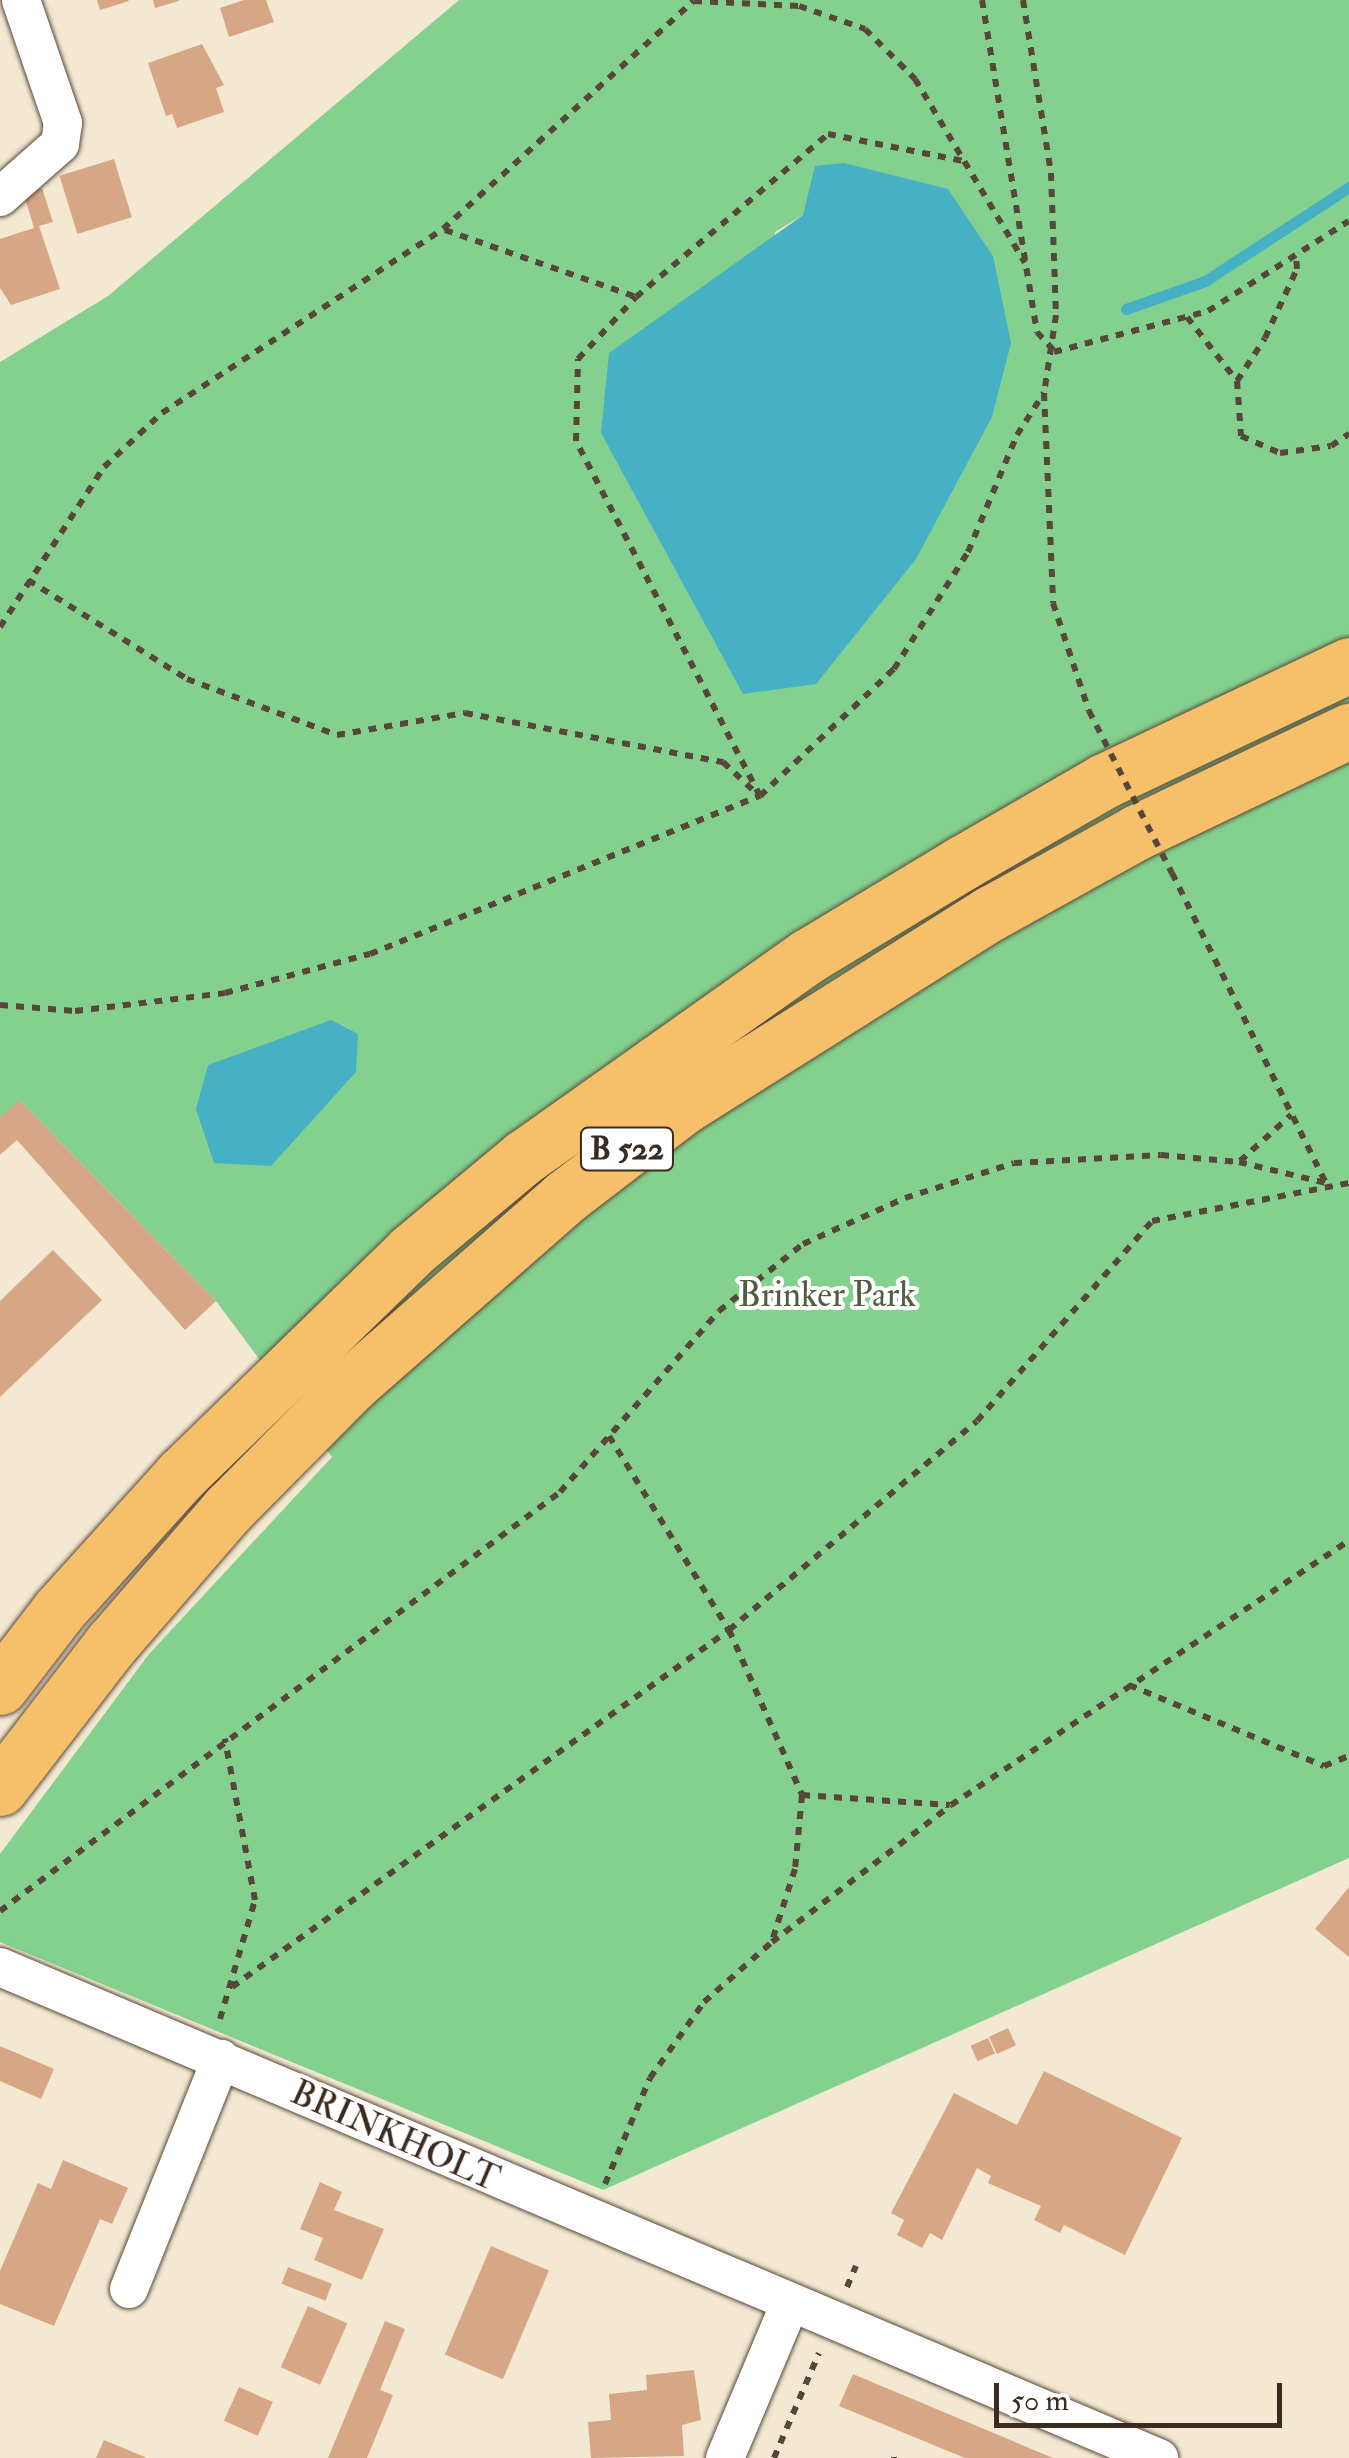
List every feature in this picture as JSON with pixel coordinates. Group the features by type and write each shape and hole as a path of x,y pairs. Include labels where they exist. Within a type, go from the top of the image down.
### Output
{"highway":[{"name":"B 522","path":"0,1687 59,1610 182,1474 398,1263 524,1157 808,956 962,862 1104,781 1349,666"},
{"name":"B 522","path":"0,1788 111,1644 229,1508 352,1385 565,1196 684,1106 990,912 1137,832 1349,731"}],"street":[{"path":"0,197 60,144 63,123 21,0"},
{"name":"BRINKHOLT","path":"0,1967 590,2222 1159,2458"},
{"path":"129,2288 214,2057"},
{"path":"724,2458 790,2303"}],"path":[{"path":"0,627 104,467 162,413 443,229 694,0 799,6 865,30 914,79 1025,263"},
{"path":"982,0 1037,332 1054,352"},
{"path":"1023,0 1051,173 1054,352 1044,393 1054,603 1090,711 1326,1183"},
{"path":"760,796 576,441 578,359 636,297 828,134 963,161"},
{"path":"1054,352 1188,318 1349,221"},
{"path":"443,229 636,297"},
{"path":"1237,381 1265,338 1297,269 1296,254"},
{"path":"1188,318 1237,381 1242,436 1280,453 1331,446 1349,434"},
{"path":"0,1004 75,1011 225,992 370,954 760,796 894,669 968,552 1018,435 1044,393"},
{"path":"28,580 187,679 338,735 465,713 722,762 760,796"},
{"path":"1239,1162 1291,1114"},
{"path":"0,1911 225,1739 394,1621 544,1504 719,1312 803,1244 904,1198 1014,1164 1161,1155 1239,1162 1326,1183"},
{"path":"232,1987 729,1630 977,1421 1152,1221 1326,1183 1349,1182"},
{"path":"608,1436 729,1630 802,1794 795,1869 772,1942"},
{"path":"590,2222 650,2078 704,2002 772,1942 951,1806 1349,1541"},
{"path":"1128,1685 1324,1766 1349,1756"},
{"path":"214,2057 255,1900 225,1739"},
{"path":"802,1794 951,1806"},
{"path":"774,2458 833,2321"}],"green space":[{"name":"Brinker Park","path":"459,0 1349,0 1349,1858 603,2190 0,1942 0,1854 149,1654 332,1457 216,1301 20,1101 0,1118 0,362 108,296","holes":["803,215 743,694 775,232"]}],"water":[{"path":"844,163 948,189 993,256 1011,343 992,417 916,559 816,684 743,694 601,433 609,353 803,215 815,166"},
{"path":"331,1020 358,1034 356,1072 271,1166 214,1163 196,1109 208,1065"}],"building":[{"path":"97,0 128,0 129,1 100,10"},
{"path":"153,0 179,0 179,1 155,8"},
{"path":"244,0 266,0 274,22 229,37 220,8"},
{"path":"202,44 224,85 216,88 224,112 177,128 172,114 166,116 148,63"},
{"path":"114,159 132,217 77,234 59,176"},
{"path":"42,188 53,222 39,226 60,289 11,305 0,288 0,239 34,228 24,195"},
{"path":"19,1100 216,1301 185,1330 17,1140 0,1155 0,1118"},
{"path":"53,1250 102,1300 0,1397 0,1301"},
{"path":"1349,1887 1349,1957 1315,1929"},
{"path":"1008,2028 1016,2045 997,2054 989,2037"},
{"path":"988,2038 995,2054 978,2061 971,2046"},
{"path":"0,2046 54,2069 41,2099 0,2081"},
{"path":"1044,2071 1182,2138 1125,2255 1064,2225 1060,2233 1034,2220 1041,2206 988,2183 991,2176 977,2168 942,2240 930,2233 922,2248 897,2235 904,2220 891,2213 954,2093 1017,2125"},
{"path":"63,2160 128,2188 112,2224 100,2219 54,2326 0,2304 0,2271 38,2183 51,2189"},
{"path":"320,2182 342,2192 334,2210 384,2229 362,2280 314,2260 323,2238 300,2229"},
{"path":"491,2246 549,2271 503,2379 445,2355"},
{"path":"288,2267 332,2284 325,2301 282,2284"},
{"path":"308,2306 347,2323 320,2385 281,2367"},
{"path":"385,2321 405,2329 380,2390 393,2395 367,2458 328,2458"},
{"path":"694,2370 701,2420 682,2425 684,2456 591,2458 588,2422 611,2420 609,2394 647,2390 646,2375"},
{"path":"853,2374 1053,2458 965,2458 839,2406"},
{"path":"239,2387 273,2402 258,2436 224,2421"},
{"path":"104,2440 147,2458 96,2458"}],"waterway":[{"path":"1126,309 1205,281 1349,187"}]}
